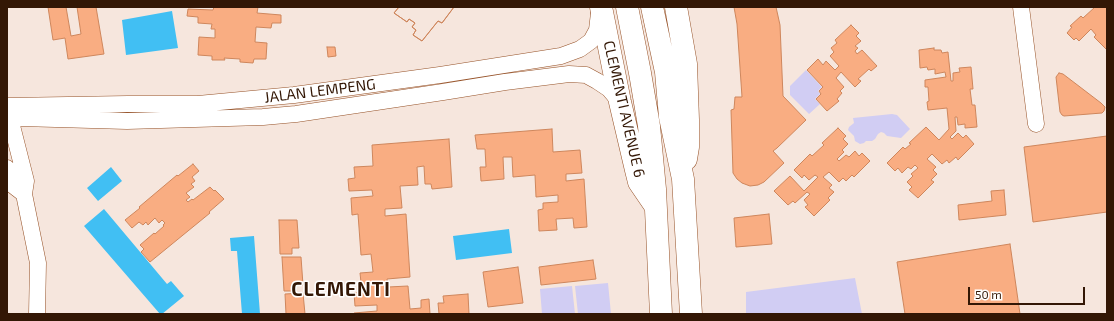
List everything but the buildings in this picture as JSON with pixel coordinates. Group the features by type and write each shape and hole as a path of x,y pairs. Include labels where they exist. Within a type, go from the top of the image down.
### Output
{"main road":[{"name":"CLEMENTI AVENUE 6","path":"601,7 620,102 639,182 655,207"},
{"name":"CLEMENTI AVENUE 6","path":"627,7 649,126 655,189 661,314"},
{"path":"652,7 666,72 670,117 683,179 691,314"},
{"path":"676,7 686,64 688,147 683,179"}],"street":[{"name":"JALAN LEMPENG","path":"8,113 128,104 198,104 262,99 440,75 561,56 580,49 591,41 597,30 601,7"},
{"path":"1022,7 1036,124"},
{"name":"JALAN LEMPENG","path":"8,113 20,118 127,121 263,117 296,114 505,82 569,74 586,75 597,80 609,89 620,102"},
{"path":"8,113 26,181 24,194 38,263 37,314"},
{"path":"7,168 11,184 24,194"}],"shaded area":[{"path":"806,70 822,87 818,91 820,94 815,99 820,104 809,114 790,95 790,86"},
{"path":"892,114 897,115 910,129 901,138 887,136 881,132 872,141 866,141 860,144 855,141 854,136 848,130 854,123 853,118"},
{"path":"855,278 862,314 746,314 746,292"},
{"path":"608,283 611,314 578,314 575,286"},
{"path":"572,286 575,314 542,314 540,289"}],"water":[{"path":"172,11 178,48 126,55 122,20"},
{"path":"111,167 122,181 98,201 87,188"},
{"path":"104,209 167,284 171,281 184,296 162,314 160,314 84,226"},
{"path":"509,229 512,253 456,260 453,236"},
{"path":"254,236 260,314 242,314 237,251 231,251 230,238"}],"district":[{"name":"CLEMENTI","path":"341,290"}]}
